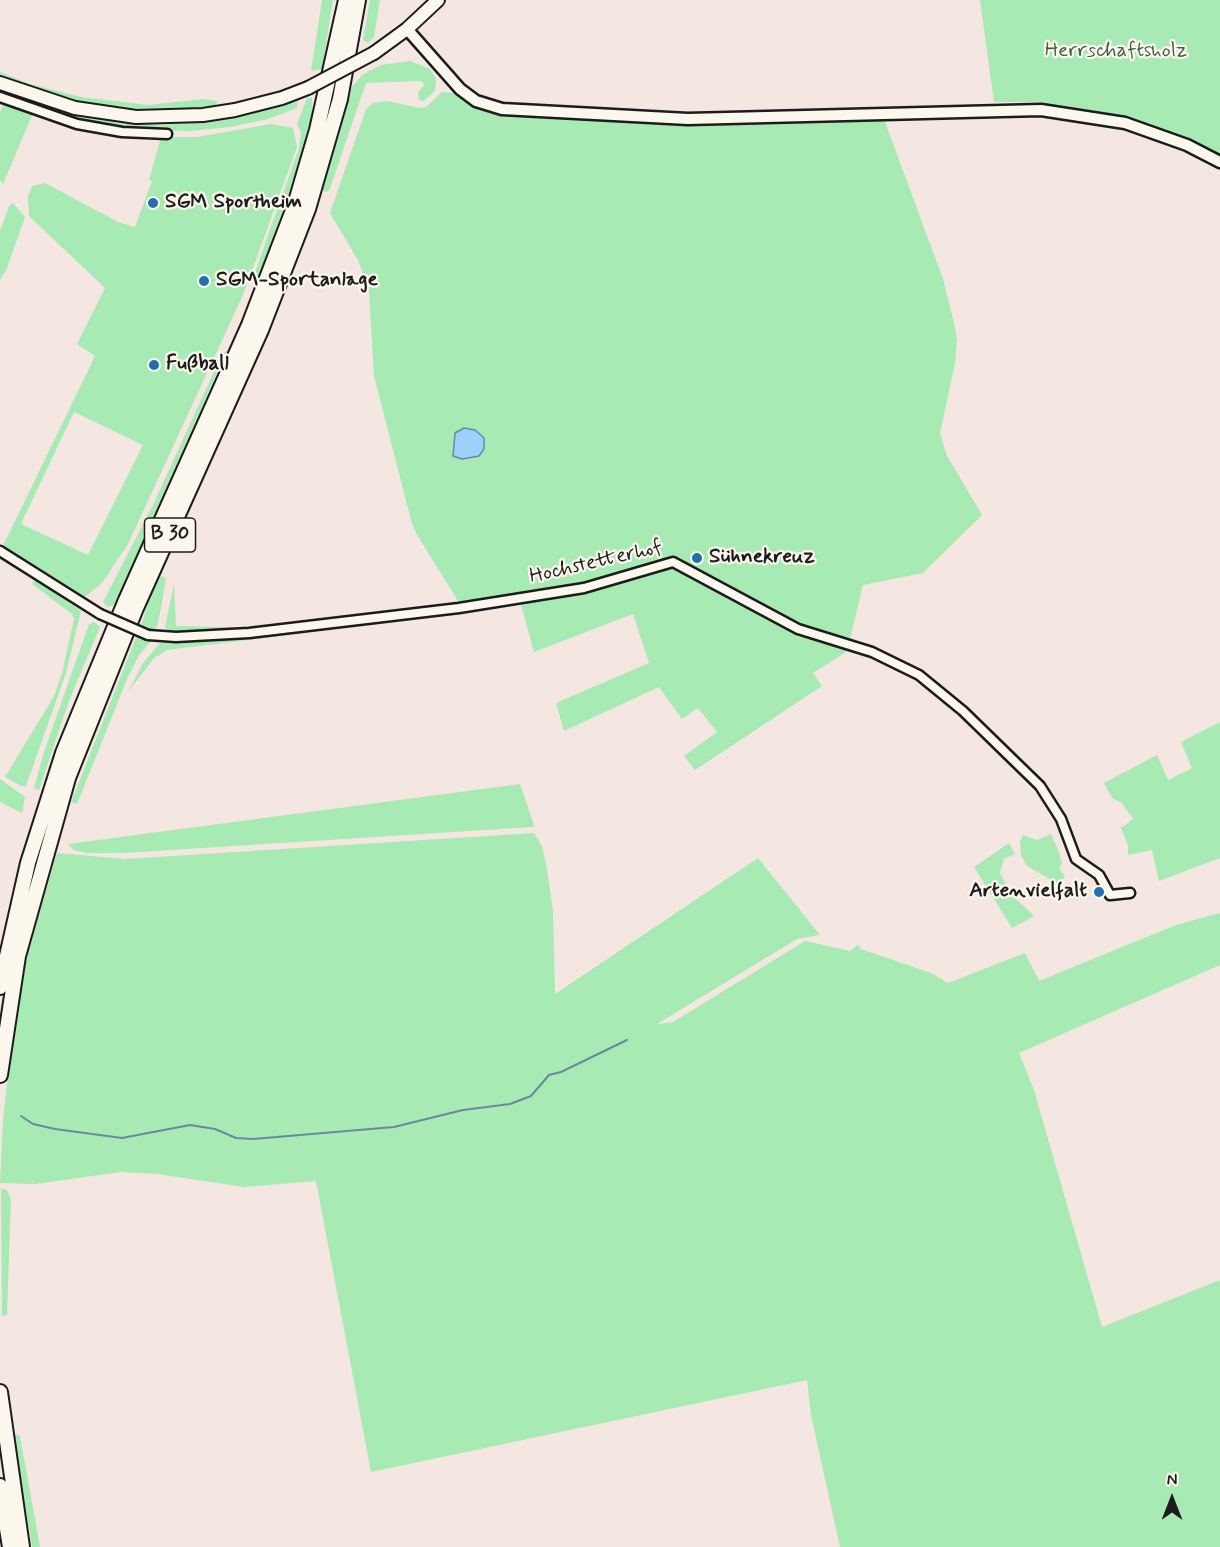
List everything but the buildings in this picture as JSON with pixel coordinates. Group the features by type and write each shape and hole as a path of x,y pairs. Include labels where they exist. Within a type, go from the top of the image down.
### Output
{"highway":[{"name":"B 30","path":"0,987 28,863 67,742 121,611 249,325 295,205 318,130 346,0"},
{"name":"B 30","path":"0,1075 18,956 68,778 136,608 261,330 308,209 340,99 358,0"},
{"path":"0,1392 22,1547"},
{"path":"0,1486 10,1547"}],"main road":[{"path":"0,83 75,108 136,117 204,115 235,110 282,98 375,53 407,29 438,0"}],"street":[{"path":"407,29 455,86 476,101 495,108 610,116 688,118 1041,110 1125,123 1186,145 1220,162"},
{"path":"0,97 77,124 122,132 167,134"},
{"name":"Hochstetterhof","path":"0,551 100,614 148,635 158,637 249,633 459,608 584,588 673,562 798,629 872,652 919,675 963,711 1040,786 1061,819 1076,859 1099,875 1110,895 1130,893"}],"green space":[{"path":"322,0 333,0 322,69 311,71"},
{"path":"370,0 380,0 374,37 368,43 363,40"},
{"name":"Herrschaftsholz","path":"980,0 1220,0 1220,159 1186,141 1045,108 1046,102 994,102"},
{"path":"410,61 430,69 436,79 435,91 424,101 419,100 418,93 424,85 421,81 366,83 329,191 324,192 322,189 352,87 362,75 381,65"},
{"path":"0,72 30,84 81,97 148,105 203,99 217,101 216,106 303,86 253,103 162,113 111,108 47,95 0,79"},
{"path":"442,92 458,94 485,111 528,117 686,122 884,119 943,279 955,327 957,341 955,363 940,433 947,456 982,515 923,573 863,585 849,643 800,626 674,559 580,586 462,604 458,601 416,533 411,520 374,376 369,292 358,260 330,213 366,109 373,103 387,101 420,108 426,107"},
{"path":"307,98 312,98 312,115 300,161 259,277 255,279 254,275 299,148 301,133 297,124"},
{"path":"298,100 297,108 268,119 230,127 191,131 123,130 76,122 37,106 119,123 164,125 238,117"},
{"path":"4,101 33,113 3,184 0,180 0,113"},
{"path":"271,124 293,128 297,147 243,295 128,544 102,583 82,599 2,548 95,356 77,344 105,288 29,216 28,197 32,186 45,183 118,222 135,227 152,181 149,180 161,137 197,137","holes":["74,412 143,445 88,555 21,524"]},
{"path":"13,203 25,217 7,268 0,280 0,231 9,206"},
{"path":"227,350 114,605 107,607 103,602 153,505 222,354"},
{"path":"668,565 680,568 801,632 852,648 813,673 822,686 695,770 684,756 717,732 698,708 682,719 659,687 564,731 556,703 649,663 633,614 534,652 520,601"},
{"path":"161,576 166,578 161,608 157,627 151,631 141,626 151,594"},
{"path":"35,579 81,611 66,673 26,786 21,786 5,777 54,696 62,673 74,619 72,614 32,584"},
{"path":"174,584 176,626 270,628 171,635 165,627"},
{"path":"94,622 100,627 69,701 39,790 34,788 44,752 89,624"},
{"path":"137,635 151,641 138,657 127,679 77,804 71,802"},
{"path":"280,636 167,650 154,658 128,692 143,663 160,643"},
{"path":"1220,722 1220,858 1159,881 1152,850 1128,855 1128,846 1121,828 1133,819 1122,803 1112,798 1104,783 1157,755 1168,780 1192,768 1181,742"},
{"path":"0,779 25,797 22,813 0,802"},
{"path":"520,784 534,825 532,827 124,853 87,853 74,850 68,844"},
{"path":"534,833 542,846 553,911 555,994 758,858 820,935 797,939 657,1024 673,1022 805,941 850,951 858,945 861,949 931,973 948,983 1025,953 1039,981 1176,925 1220,913 1220,965 1019,1053 1034,1090 1102,1327 1220,1280 1220,1547 840,1547 811,1415 807,1380 371,1472 316,1181 244,1187 157,1174 121,1172 35,1184 0,1183 3,1120 12,1037 25,963 57,853 125,859"},
{"path":"1051,834 1062,864 1059,868 1065,877 1057,883 1027,866 1021,855 1020,841 1023,835 1037,840"},
{"path":"1009,843 1015,854 1004,859 1000,873 1012,895 1034,916 1012,928 974,867"},
{"path":"1,1188 7,1190 11,1199 7,1315 2,1316"},
{"path":"16,1434 20,1436 40,1547 32,1547 14,1437"}],"water":[{"path":"464,428 475,430 484,438 484,449 479,456 462,459 453,456 455,433"}],"waterway":[{"path":"21,1116 33,1124 55,1129 122,1138 190,1125 215,1129 236,1138 253,1139 394,1127 463,1110 510,1104 531,1096 549,1075 561,1072 627,1040"}],"place":[{"name":"SGM Sportheim","path":"153,203"},
{"name":"SGM-Sportanlage","path":"204,281"},
{"name":"Fußball","path":"154,365"},
{"name":"Sühnekreuz","path":"697,558"},
{"name":"Artenvielfalt","path":"1099,892"}]}
